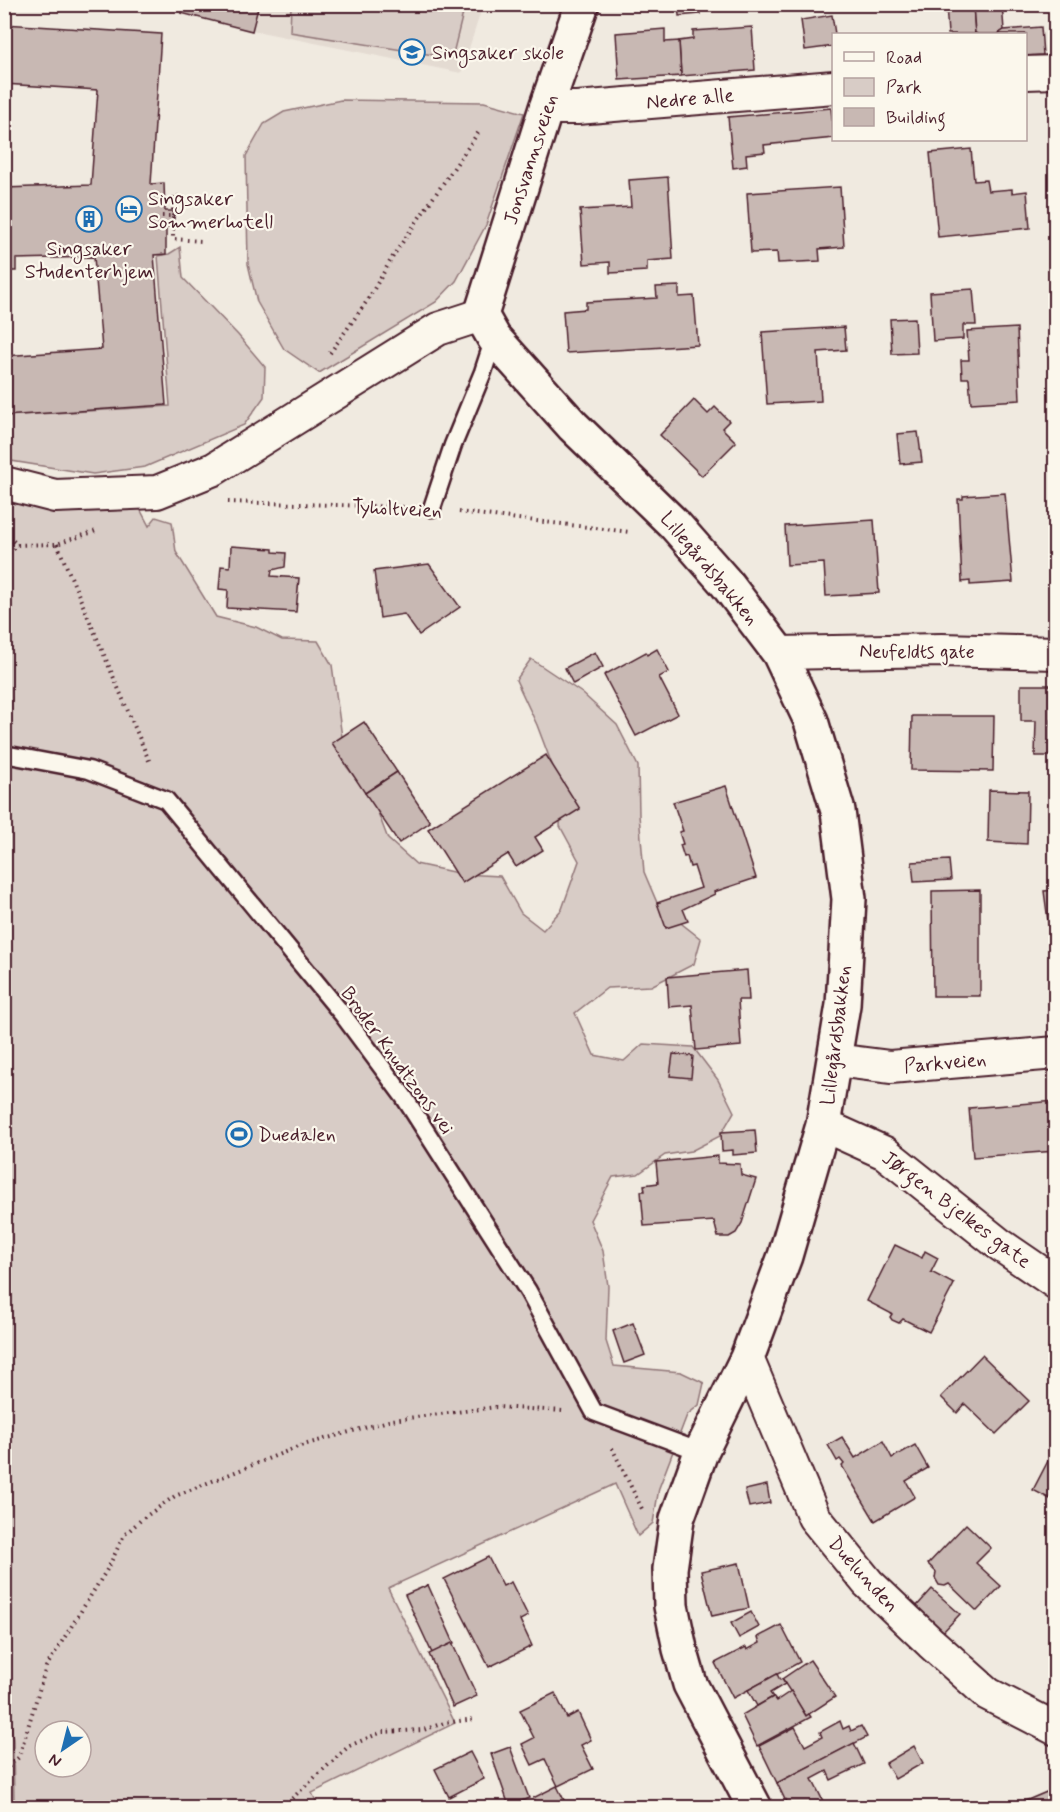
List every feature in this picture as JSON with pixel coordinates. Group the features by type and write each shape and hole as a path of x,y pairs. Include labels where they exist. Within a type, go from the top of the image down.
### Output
{"street":[{"name":"Jonsvannsveien","path":"488,327 546,108 582,4"},
{"path":"1027,73 1056,72"},
{"name":"Nedre alle","path":"546,108 576,108 832,87"},
{"path":"4,483 55,496 157,492 214,469 438,329 488,327"},
{"name":"Lillegårdsbakken","path":"488,327 573,426 665,513 726,583 779,653 811,721 838,811 849,899 843,1005 823,1125 785,1256 747,1358 701,1452 677,1519 670,1569 671,1606 690,1684 755,1808"},
{"name":"Neufeldts gate","path":"779,653 942,650 1056,653"},
{"name":"Parkveien","path":"835,1060 890,1067 1056,1053"},
{"name":"Jørgen Bjelkes gate","path":"823,1125 885,1153 999,1244 1056,1283"},
{"name":"Duelunden","path":"747,1358 814,1517 868,1583 988,1694 1056,1729"}],"lane":[{"path":"432,508 453,445 483,372 488,327"},
{"name":"Broder Knudtzons vei","path":"4,754 89,770 166,800 343,1016 404,1097 528,1291 594,1412"},
{"path":"594,1412 701,1452"}],"path":[{"path":"327,358 367,302 395,253 480,130"},
{"path":"200,200 173,196 173,239 202,241"},
{"path":"162,216 173,216"},
{"name":"Tyholtveien","path":"218,503 432,508 634,532"},
{"path":"4,557 18,545 57,544 101,529"},
{"path":"4,533 18,545"},
{"path":"57,544 166,800"},
{"path":"4,1771 19,1757 46,1667 108,1568 124,1535 142,1519 176,1496 300,1446 392,1420 496,1407 594,1412 645,1515"},
{"path":"285,1808 288,1802 349,1746 382,1732 423,1731 444,1723 474,1719"}],"shaded area":[{"name":"Singsaker skole","path":"145,5 483,5 461,73 251,30"}],"green space":[{"path":"291,4 465,5 452,58 290,32"},
{"path":"341,100 484,102 524,113 486,225 456,281 436,302 319,373 284,349 257,302 248,264 246,156 264,124 284,112"},
{"path":"180,247 183,278 238,335 265,367 264,397 244,425 145,467 93,474 5,460 4,416 170,406 158,256 169,254"},
{"name":"Duedalen","path":"5,502 66,511 140,509 149,526 156,517 172,522 176,552 216,617 256,627 282,640 318,641 332,665 346,766 374,802 388,839 416,864 462,874 500,876 521,913 543,930 562,909 579,861 560,826 562,791 537,725 516,680 531,659 582,693 617,725 638,766 644,872 658,905 701,939 694,964 651,986 607,988 575,1013 594,1055 624,1061 643,1044 693,1047 718,1080 734,1112 720,1136 691,1151 665,1155 638,1174 613,1177 590,1220 603,1251 608,1286 606,1341 614,1366 681,1372 704,1383 699,1405 687,1415 659,1488 653,1523 638,1536 615,1484 388,1588 455,1723 312,1793 319,1807 14,1807 13,1741 5,1679"}],"building":[{"path":"183,4 259,4 252,31 181,13"},
{"path":"678,4 700,4 700,14 679,16"},
{"path":"946,4 973,4 975,33 948,33"},
{"path":"973,4 1002,4 1004,30 1000,33 975,33"},
{"path":"832,15 835,33 832,33 832,46 805,50 801,20"},
{"name":"Singsaker Studenterhjem","path":"4,24 161,34 151,184 164,183 165,211 173,211 174,226 166,227 166,254 154,255 166,405 4,416 4,356 102,349 94,257 16,259 16,271 4,271 4,188 91,185 98,90 4,84"},
{"path":"752,27 755,70 681,76 679,41 693,39 693,31"},
{"path":"1041,27 1043,55 1027,56 1027,33 1000,33 1004,30"},
{"path":"665,29 665,42 679,41 681,76 619,80 616,33"},
{"path":"831,108 832,138 764,145 765,152 746,154 747,166 733,168 728,117"},
{"path":"971,149 974,181 986,180 988,191 1012,189 1012,193 1027,191 1030,228 938,237 930,153"},
{"path":"668,177 673,259 647,261 647,271 610,273 610,262 584,264 580,210 631,207 629,180"},
{"path":"840,187 844,247 819,249 820,261 778,263 777,252 751,253 747,193"},
{"path":"679,286 679,297 694,296 698,345 566,353 563,311 586,309 586,302 657,298 656,287"},
{"path":"973,289 976,325 963,325 963,339 933,341 930,292"},
{"path":"915,318 917,353 892,354 890,319"},
{"path":"844,327 846,350 818,352 821,401 767,404 762,332"},
{"path":"1017,328 1020,400 971,403 969,378 962,378 961,360 969,360 967,331"},
{"path":"694,400 708,414 715,407 729,421 722,428 736,442 702,476 660,435"},
{"path":"918,432 922,462 900,464 897,434"},
{"path":"1005,493 1013,582 970,585 970,581 962,582 958,499 963,499 963,496"},
{"path":"874,520 879,593 826,596 824,563 787,565 785,526"},
{"path":"231,546 273,549 273,552 286,553 285,567 272,570 271,576 299,578 296,612 227,608 228,590 219,589 221,566 230,567"},
{"path":"429,564 460,607 419,635 404,614 380,618 374,571"},
{"path":"657,649 669,672 659,677 678,714 636,736 604,675 646,652 647,655"},
{"path":"595,652 603,667 573,684 565,668"},
{"path":"1021,685 1056,685 1056,720 1052,720 1052,756 1035,756 1036,721 1021,721"},
{"path":"912,716 994,716 993,771 911,770"},
{"path":"1052,720 1056,720 1056,769 1052,769"},
{"path":"364,722 397,772 365,793 332,743"},
{"path":"546,755 580,809 535,837 543,850 516,867 508,854 462,883 428,829"},
{"path":"397,772 430,822 399,843 365,793"},
{"path":"726,786 756,878 714,892 715,894 683,909 688,921 666,928 657,903 701,888 694,866 690,867 687,856 684,857 680,845 683,844 679,832 683,831 673,802"},
{"path":"989,790 1028,791 1027,844 988,842"},
{"path":"949,860 951,880 914,882 912,862"},
{"path":"980,890 980,996 933,996 932,891"},
{"path":"1056,890 1056,927 1049,928 1044,891"},
{"path":"747,970 749,1000 738,1000 741,1046 696,1050 692,1005 669,1007 667,977"},
{"path":"673,1054 693,1056 691,1078 670,1076"},
{"path":"1056,1101 1056,1151 973,1157 969,1108"},
{"path":"755,1130 757,1153 733,1155 733,1150 722,1151 721,1132"},
{"path":"718,1156 718,1163 740,1164 741,1175 756,1179 742,1223 736,1233 729,1237 718,1237 714,1221 644,1226 641,1191 645,1191 644,1185 658,1183 656,1162"},
{"path":"895,1245 922,1258 925,1251 938,1258 931,1272 954,1284 929,1332 903,1319 899,1323 892,1320 890,1317 892,1314 867,1301"},
{"path":"633,1323 645,1355 624,1363 613,1331"},
{"path":"982,1355 1029,1401 996,1434 965,1404 957,1413 941,1397"},
{"path":"842,1437 855,1458 883,1441 892,1458 915,1445 928,1468 906,1481 915,1497 875,1521 842,1466 844,1464 840,1459 837,1461 828,1445"},
{"path":"1048,1461 1056,1465 1054,1501 1033,1490"},
{"path":"767,1485 770,1503 749,1507 745,1490"},
{"path":"966,1524 991,1548 976,1563 1001,1586 977,1611 949,1584 939,1585 935,1578 936,1572 928,1564"},
{"path":"488,1557 503,1586 511,1582 528,1616 520,1620 532,1646 489,1667 444,1579"},
{"path":"739,1563 749,1608 712,1616 701,1571"},
{"path":"428,1585 454,1643 432,1653 405,1595"},
{"path":"932,1589 960,1614 942,1633 915,1608"},
{"path":"751,1612 759,1627 739,1638 731,1623"},
{"path":"781,1625 800,1662 733,1698 715,1663 746,1647 747,1650 760,1643 758,1637"},
{"path":"452,1643 477,1696 453,1707 429,1654"},
{"path":"810,1660 835,1697 806,1716 782,1679"},
{"path":"777,1674 785,1684 770,1693 773,1697 757,1706 748,1690"},
{"path":"791,1691 806,1716 809,1714 811,1717 757,1746 742,1715 773,1697 776,1701"},
{"path":"555,1693 567,1718 578,1712 591,1740 581,1745 593,1769 558,1786 545,1759 532,1765 522,1744 534,1738 520,1710"},
{"path":"840,1721 843,1729 849,1726 851,1731 861,1726 867,1737 777,1783 759,1746 795,1727 805,1746 822,1737 820,1732"},
{"path":"854,1743 864,1764 831,1780 827,1771 812,1779 825,1805 820,1808 789,1808 777,1783"},
{"path":"914,1746 923,1763 895,1779 886,1763"},
{"path":"510,1747 529,1798 509,1806 491,1754"},
{"path":"470,1752 484,1779 449,1797 435,1769"},
{"path":"557,1786 568,1808 538,1808 533,1798"},
{"path":"1056,1788 1056,1808 1025,1808 1023,1802"}],"place":[{"name":"Singsaker skole","path":"412,52"},
{"name":"Singsaker Sommerhotell","path":"129,209"},
{"name":"Singsaker Studenterhjem","path":"89,219"},
{"name":"Duedalen","path":"239,1134"}]}
